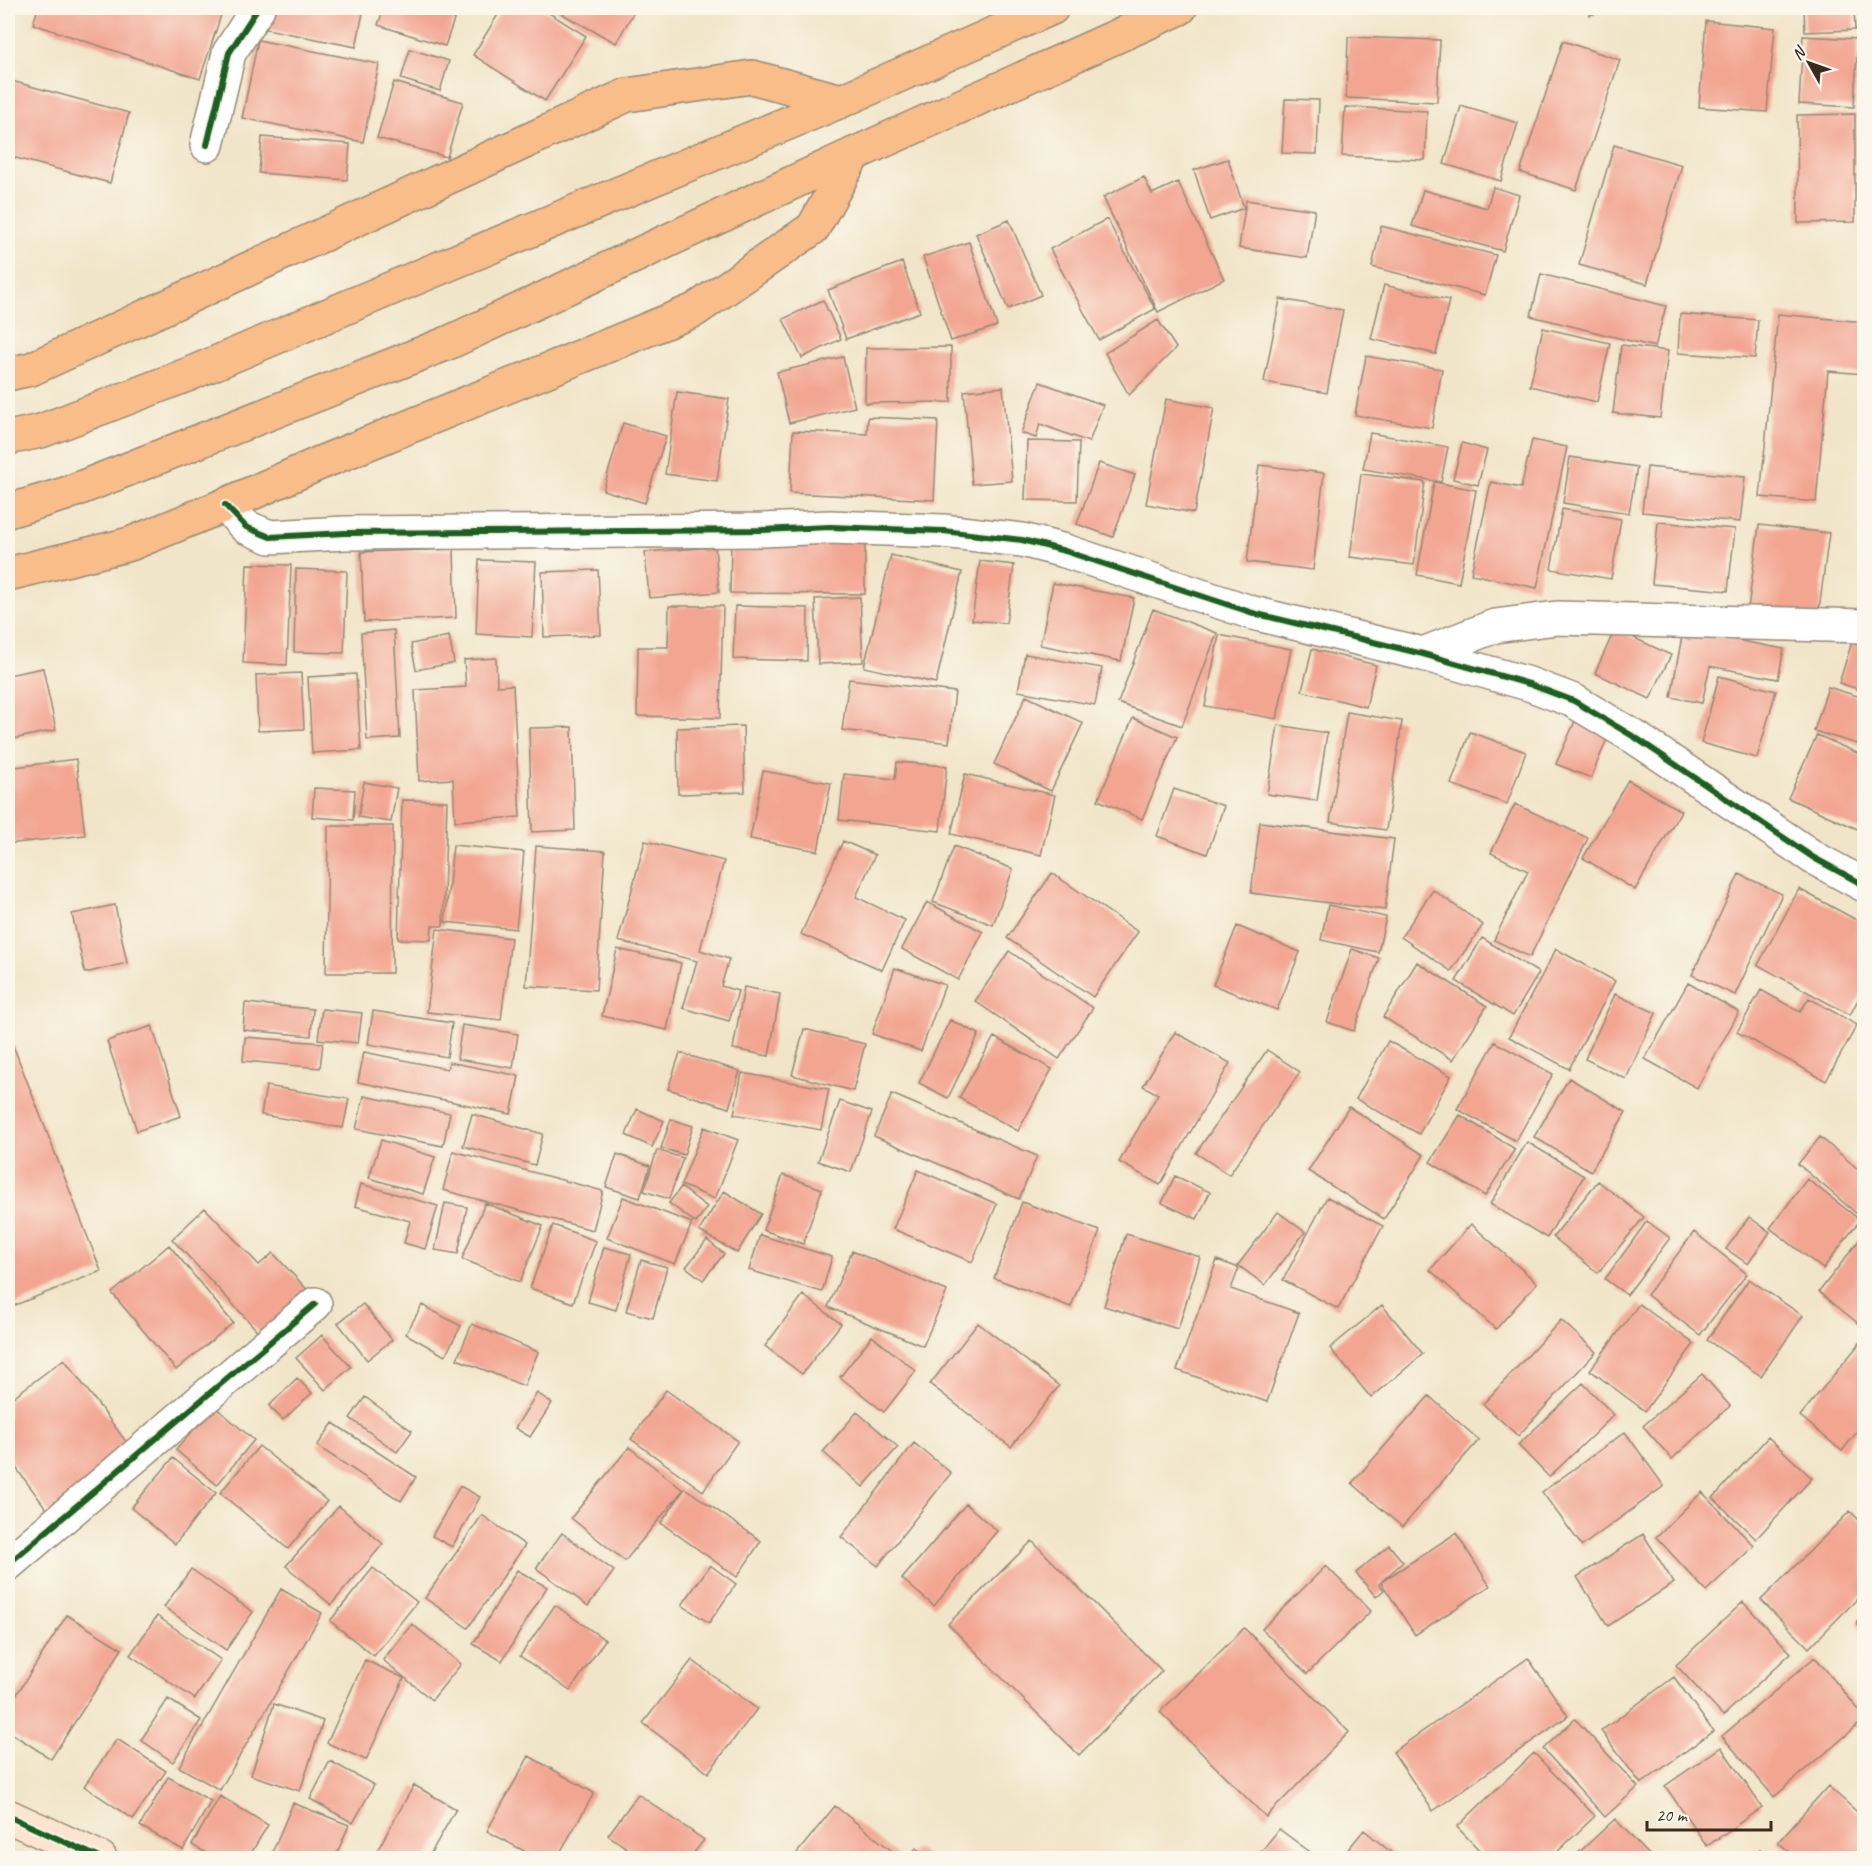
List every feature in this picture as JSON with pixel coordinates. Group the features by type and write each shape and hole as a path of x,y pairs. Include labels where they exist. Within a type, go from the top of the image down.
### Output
{"main road":[{"path":"8,438 41,431 187,375 841,101 1052,8"},
{"path":"8,510 76,490 448,343 854,154 1180,8"},
{"path":"8,374 31,369 627,95 752,77 841,101"},
{"path":"8,574 130,544 225,505 320,462 695,310 813,228 854,154"}],"street":[{"path":"207,145 229,53 258,8"},
{"path":"225,505 246,527 270,537 345,533 762,530 830,527 943,531 1022,540 1065,551 1253,613 1423,654 1529,684 1574,701 1636,738 1814,858 1864,885"},
{"path":"1423,654 1495,626 1557,618 1864,626"},
{"path":"8,1564 315,1304"},
{"path":"8,1816 100,1858"}],"building":[{"path":"38,8 196,8 221,15 200,79 33,24"},
{"path":"271,8 364,8 356,47 266,29"},
{"path":"384,8 458,8 445,46 378,25"},
{"path":"502,8 541,8 586,36 545,101 473,55"},
{"path":"551,8 636,8 616,43"},
{"path":"1587,8 1610,8 1590,15"},
{"path":"1804,8 1854,8 1855,30 1805,32"},
{"path":"1706,21 1775,28 1767,112 1699,107"},
{"path":"1803,36 1858,39 1854,107 1799,104"},
{"path":"1348,37 1440,40 1437,102 1346,98"},
{"path":"258,40 379,64 363,142 242,118"},
{"path":"1563,41 1620,60 1576,190 1520,172"},
{"path":"410,49 449,61 440,91 401,79"},
{"path":"1863,53 1864,96 1862,96"},
{"path":"8,80 129,113 110,183 8,156"},
{"path":"394,82 463,102 447,157 377,138"},
{"path":"1285,99 1319,100 1317,154 1282,153"},
{"path":"1461,106 1518,123 1501,181 1444,164"},
{"path":"1345,107 1427,111 1425,160 1342,156"},
{"path":"1855,114 1855,222 1798,223 1797,115"},
{"path":"262,137 350,144 347,180 259,173"},
{"path":"1614,145 1682,165 1647,284 1579,265"},
{"path":"1228,159 1244,208 1210,220 1194,170"},
{"path":"1144,177 1152,194 1178,182 1224,279 1158,312 1103,197"},
{"path":"1493,187 1519,195 1503,251 1412,226 1423,190 1487,208"},
{"path":"1246,200 1315,210 1307,258 1239,248"},
{"path":"1107,219 1155,309 1099,340 1050,249"},
{"path":"1009,220 1041,295 1008,309 976,234"},
{"path":"1381,226 1496,255 1485,295 1372,267"},
{"path":"969,242 997,326 951,341 923,257"},
{"path":"902,262 920,312 846,339 828,290"},
{"path":"1541,274 1666,306 1655,347 1531,316"},
{"path":"1384,285 1449,300 1436,354 1371,339"},
{"path":"1280,299 1343,310 1327,393 1264,382"},
{"path":"823,300 841,339 802,358 783,319"},
{"path":"1680,314 1758,320 1755,358 1678,353"},
{"path":"1778,314 1864,322 1864,374 1828,371 1816,502 1760,497"},
{"path":"1158,320 1176,348 1129,395 1105,353"},
{"path":"1543,328 1610,343 1597,402 1530,386"},
{"path":"1621,345 1668,351 1660,418 1613,413"},
{"path":"951,347 951,402 865,403 866,348"},
{"path":"1366,356 1442,369 1432,428 1355,415"},
{"path":"843,357 855,407 789,423 777,372"},
{"path":"1040,382 1103,405 1089,442 1040,424 1036,438 1021,433"},
{"path":"1003,387 1012,481 972,484 964,391"},
{"path":"677,392 729,399 717,481 665,474"},
{"path":"1166,399 1214,408 1194,513 1146,504"},
{"path":"868,417 938,420 934,500 790,493 793,431 867,434"},
{"path":"623,423 666,436 645,503 603,490"},
{"path":"1370,433 1448,447 1441,482 1363,469"},
{"path":"1532,440 1567,447 1537,588 1471,574 1491,482 1521,488"},
{"path":"1027,441 1079,442 1077,501 1025,500"},
{"path":"1462,443 1487,450 1478,485 1453,479"},
{"path":"1570,457 1637,467 1629,513 1563,503"},
{"path":"1099,463 1135,475 1113,537 1077,524"},
{"path":"1259,465 1324,473 1313,570 1247,562"},
{"path":"1647,467 1745,477 1740,522 1642,512"},
{"path":"1361,474 1425,482 1414,565 1350,557"},
{"path":"1434,482 1476,490 1459,583 1417,575"},
{"path":"1562,509 1621,519 1611,579 1551,569"},
{"path":"1658,522 1735,529 1728,591 1652,584"},
{"path":"1759,525 1829,533 1818,618 1748,609"},
{"path":"731,538 865,539 865,594 730,593"},
{"path":"715,547 719,592 649,598 645,552"},
{"path":"454,549 456,618 364,622 361,552"},
{"path":"891,555 962,572 936,683 864,667"},
{"path":"479,560 536,562 532,637 476,634"},
{"path":"980,561 1014,565 1006,623 972,620"},
{"path":"247,564 291,565 287,665 243,663"},
{"path":"296,569 347,571 344,653 294,652"},
{"path":"598,570 601,635 544,637 542,572"},
{"path":"1053,583 1134,598 1121,661 1040,645"},
{"path":"860,597 863,662 818,664 815,599"},
{"path":"669,606 723,606 720,718 637,716 638,647 668,647"},
{"path":"735,606 808,608 807,661 733,659"},
{"path":"1153,609 1217,633 1182,726 1118,703"},
{"path":"1857,626 1864,628 1864,691 1839,683"},
{"path":"1615,629 1671,655 1650,699 1595,673"},
{"path":"394,630 400,738 367,740 361,633"},
{"path":"1683,630 1784,649 1778,679 1710,666 1702,703 1671,697"},
{"path":"1219,635 1291,649 1277,719 1205,706"},
{"path":"449,636 454,663 416,670 411,644"},
{"path":"1312,649 1376,665 1366,707 1302,691"},
{"path":"1025,654 1102,668 1095,705 1018,691"},
{"path":"496,658 497,686 513,685 520,817 455,821 453,779 419,781 415,690 466,687 464,660"},
{"path":"43,668 56,730 8,740 8,675"},
{"path":"301,673 304,729 258,731 256,675"},
{"path":"356,674 361,750 312,753 308,677"},
{"path":"1719,676 1776,691 1757,758 1701,743"},
{"path":"849,679 955,692 949,743 842,730"},
{"path":"1828,687 1864,698 1864,746 1814,731"},
{"path":"1026,696 1083,723 1051,791 994,764"},
{"path":"1347,712 1402,721 1386,830 1330,822"},
{"path":"1133,718 1177,737 1142,819 1098,800"},
{"path":"1576,719 1609,734 1591,778 1556,764"},
{"path":"1278,725 1327,733 1317,801 1267,794"},
{"path":"743,726 745,792 678,794 677,728"},
{"path":"572,727 575,830 532,832 529,728"},
{"path":"1470,732 1526,752 1507,804 1451,784"},
{"path":"1817,735 1864,756 1864,832 1788,798"},
{"path":"76,759 85,835 8,844 8,768"},
{"path":"897,762 947,766 940,831 839,820 844,774 895,779"},
{"path":"763,771 831,783 818,851 750,839"},
{"path":"965,774 1055,795 1041,855 951,834"},
{"path":"1628,780 1681,811 1635,890 1583,858"},
{"path":"364,782 397,788 391,822 358,817"},
{"path":"314,788 355,790 353,820 312,817"},
{"path":"1174,789 1224,806 1207,854 1157,836"},
{"path":"402,800 447,801 443,926 432,926 431,940 398,939"},
{"path":"1515,804 1588,838 1530,957 1494,940 1528,871 1491,853"},
{"path":"1260,822 1394,839 1385,910 1251,893"},
{"path":"328,826 393,826 392,973 326,973"},
{"path":"645,841 724,861 700,950 729,959 721,986 738,991 729,1021 683,1008 697,961 618,941"},
{"path":"843,841 875,855 856,897 905,920 882,970 801,934"},
{"path":"453,845 524,852 516,929 445,922"},
{"path":"536,846 605,851 596,990 526,986"},
{"path":"954,846 1013,869 993,925 933,902"},
{"path":"1052,873 1138,932 1093,997 1007,938"},
{"path":"1739,874 1782,894 1735,995 1692,975"},
{"path":"1799,889 1864,924 1864,988 1850,1015 1758,965"},
{"path":"1433,890 1483,925 1451,971 1401,937"},
{"path":"927,902 983,932 958,980 902,949"},
{"path":"115,905 127,963 85,973 72,914"},
{"path":"1328,905 1386,917 1378,952 1321,940"},
{"path":"1237,926 1300,952 1277,1010 1213,985"},
{"path":"437,929 511,938 501,1020 427,1012"},
{"path":"1482,938 1539,973 1513,1016 1456,981"},
{"path":"617,949 681,963 667,1030 602,1016"},
{"path":"1352,949 1379,958 1354,1031 1327,1022"},
{"path":"1556,949 1615,981 1569,1069 1509,1037"},
{"path":"1009,951 1093,1008 1059,1059 975,1001"},
{"path":"1417,962 1487,1006 1453,1060 1383,1017"},
{"path":"895,968 945,985 921,1051 872,1034"},
{"path":"1688,983 1739,1012 1697,1088 1645,1059"},
{"path":"744,987 780,994 769,1056 733,1049"},
{"path":"1761,990 1800,1012 1809,998 1857,1025 1826,1081 1737,1032"},
{"path":"1615,994 1656,1013 1626,1079 1585,1059"},
{"path":"245,1003 313,1009 311,1036 243,1030"},
{"path":"322,1009 362,1013 358,1043 318,1039"},
{"path":"373,1011 452,1023 447,1057 368,1044"},
{"path":"950,1020 979,1034 948,1098 919,1083"},
{"path":"462,1025 518,1034 513,1068 457,1059"},
{"path":"152,1026 181,1116 137,1131 107,1041"},
{"path":"804,1029 865,1044 853,1091 792,1075"},
{"path":"1175,1032 1230,1063 1160,1185 1119,1162 1158,1094 1143,1086"},
{"path":"8,1036 101,1271 8,1308"},
{"path":"245,1037 323,1043 320,1068 243,1061"},
{"path":"994,1037 1052,1069 1018,1131 959,1098"},
{"path":"1388,1041 1451,1076 1419,1134 1356,1099"},
{"path":"1495,1042 1553,1074 1516,1141 1457,1109"},
{"path":"1267,1050 1300,1072 1229,1175 1196,1153"},
{"path":"364,1052 447,1069 449,1062 519,1076 511,1114 358,1082"},
{"path":"680,1053 740,1071 729,1108 668,1089"},
{"path":"742,1073 829,1089 821,1130 734,1114"},
{"path":"1569,1078 1626,1112 1591,1171 1534,1137"},
{"path":"266,1086 349,1099 343,1128 261,1115"},
{"path":"892,1094 1037,1156 1019,1199 874,1136"},
{"path":"364,1096 450,1113 443,1146 356,1129"},
{"path":"840,1101 872,1112 851,1172 818,1161"},
{"path":"1349,1107 1424,1155 1384,1219 1308,1171"},
{"path":"637,1109 664,1121 652,1147 626,1135"},
{"path":"472,1114 543,1134 535,1165 463,1146"},
{"path":"1460,1115 1515,1149 1485,1196 1430,1162"},
{"path":"671,1119 693,1126 684,1155 661,1148"},
{"path":"704,1127 738,1140 715,1199 681,1185"},
{"path":"1820,1137 1864,1174 1864,1205 1857,1214 1798,1164"},
{"path":"381,1140 435,1157 423,1194 369,1178"},
{"path":"1527,1142 1584,1176 1547,1238 1490,1204"},
{"path":"657,1150 683,1158 669,1199 644,1191"},
{"path":"453,1151 603,1191 593,1230 443,1190"},
{"path":"617,1154 650,1166 640,1198 606,1187"},
{"path":"918,1170 997,1204 972,1262 893,1229"},
{"path":"783,1175 822,1189 803,1244 763,1230"},
{"path":"1175,1176 1210,1192 1197,1219 1162,1203"},
{"path":"1807,1179 1860,1220 1823,1269 1770,1228"},
{"path":"1598,1181 1644,1217 1598,1273 1553,1237"},
{"path":"361,1184 438,1206 425,1249 404,1243 410,1221 355,1206"},
{"path":"681,1187 707,1207 696,1223 669,1203"},
{"path":"724,1191 761,1214 737,1253 699,1231"},
{"path":"623,1197 692,1223 675,1264 607,1238"},
{"path":"1327,1197 1383,1226 1338,1309 1283,1280"},
{"path":"1022,1202 1100,1231 1071,1307 994,1278"},
{"path":"445,1203 467,1207 458,1254 435,1250"},
{"path":"485,1203 543,1226 520,1282 462,1259"},
{"path":"205,1208 259,1265 273,1253 314,1297 267,1341 172,1239"},
{"path":"1278,1212 1305,1232 1265,1285 1238,1265"},
{"path":"1749,1217 1770,1232 1748,1264 1726,1249"},
{"path":"1647,1221 1670,1238 1627,1295 1605,1279"},
{"path":"1471,1224 1537,1283 1496,1329 1430,1270"},
{"path":"553,1225 596,1241 573,1303 530,1288"},
{"path":"1694,1232 1747,1274 1700,1335 1647,1295"},
{"path":"1126,1234 1200,1257 1178,1329 1104,1306"},
{"path":"760,1235 832,1257 822,1292 749,1270"},
{"path":"1860,1239 1864,1243 1864,1328 1819,1292"},
{"path":"707,1240 724,1254 703,1280 686,1267"},
{"path":"169,1245 233,1323 176,1370 112,1293"},
{"path":"604,1247 631,1254 616,1310 588,1302"},
{"path":"852,1251 947,1291 923,1346 828,1307"},
{"path":"641,1260 667,1267 653,1318 626,1311"},
{"path":"1217,1260 1239,1268 1231,1289 1299,1313 1267,1402 1177,1370"},
{"path":"1749,1279 1803,1316 1761,1376 1707,1340"},
{"path":"803,1295 841,1324 802,1374 765,1346"},
{"path":"363,1304 392,1340 367,1360 338,1323"},
{"path":"1639,1304 1694,1344 1645,1411 1590,1370"},
{"path":"422,1305 461,1326 445,1356 406,1334"},
{"path":"1382,1305 1423,1354 1371,1398 1330,1348"},
{"path":"1561,1320 1596,1352 1518,1436 1483,1404"},
{"path":"978,1323 1059,1386 1011,1447 930,1384"},
{"path":"472,1324 538,1352 524,1386 457,1359"},
{"path":"322,1335 351,1367 325,1390 296,1358"},
{"path":"872,1336 916,1371 884,1412 840,1377"},
{"path":"1864,1338 1864,1423 1842,1451 1800,1416"},
{"path":"64,1359 134,1452 51,1515 8,1457 8,1401"},
{"path":"1702,1374 1730,1406 1672,1459 1643,1426"},
{"path":"297,1378 312,1393 283,1420 269,1406"},
{"path":"1583,1383 1614,1415 1549,1477 1518,1445"},
{"path":"666,1390 738,1441 703,1491 631,1439"},
{"path":"537,1393 552,1403 530,1437 515,1428"},
{"path":"1429,1396 1479,1440 1402,1527 1352,1483"},
{"path":"365,1397 412,1431 397,1452 350,1418"},
{"path":"214,1406 254,1440 217,1485 176,1450"},
{"path":"857,1412 898,1447 863,1487 823,1452"},
{"path":"333,1423 416,1477 401,1501 317,1446"},
{"path":"1625,1432 1664,1486 1582,1546 1542,1492"},
{"path":"1768,1437 1812,1478 1756,1539 1713,1498"},
{"path":"914,1443 951,1473 878,1566 841,1537"},
{"path":"259,1446 327,1501 288,1549 220,1493"},
{"path":"629,1447 683,1490 625,1561 571,1518"},
{"path":"173,1458 216,1493 175,1544 131,1508"},
{"path":"460,1486 480,1497 452,1547 432,1536"},
{"path":"685,1488 761,1541 737,1577 661,1523"},
{"path":"1702,1492 1754,1546 1706,1591 1656,1537"},
{"path":"966,1504 997,1531 934,1606 902,1579"},
{"path":"339,1506 383,1544 331,1605 286,1566"},
{"path":"1850,1511 1864,1525 1864,1592 1809,1648 1761,1600"},
{"path":"482,1515 525,1545 468,1628 425,1598"},
{"path":"562,1533 614,1571 588,1606 536,1568"},
{"path":"1456,1533 1490,1586 1415,1635 1381,1582"},
{"path":"1643,1534 1674,1583 1608,1626 1577,1577"},
{"path":"1032,1541 1162,1671 1079,1755 948,1624"},
{"path":"1389,1545 1403,1562 1379,1584 1384,1590 1376,1597 1356,1573"},
{"path":"710,1565 736,1584 709,1623 682,1605"},
{"path":"1326,1566 1371,1611 1307,1674 1262,1629"},
{"path":"373,1568 417,1602 374,1656 330,1621"},
{"path":"191,1569 253,1612 226,1650 164,1607"},
{"path":"517,1570 547,1587 502,1661 473,1644"},
{"path":"281,1589 322,1613 220,1790 179,1767"},
{"path":"1743,1602 1791,1653 1723,1716 1676,1665"},
{"path":"555,1605 605,1640 570,1691 520,1656"},
{"path":"1864,1614 1864,1632 1856,1623"},
{"path":"67,1615 122,1649 51,1759 8,1731 8,1708"},
{"path":"157,1616 221,1660 195,1699 130,1655"},
{"path":"412,1624 461,1664 432,1700 383,1660"},
{"path":"1244,1628 1349,1732 1266,1817 1160,1712"},
{"path":"1815,1657 1864,1716 1864,1720 1774,1797 1722,1736"},
{"path":"1528,1658 1568,1716 1433,1811 1393,1752"},
{"path":"365,1660 404,1678 366,1760 327,1743"},
{"path":"692,1660 757,1709 708,1773 643,1723"},
{"path":"1674,1677 1713,1731 1641,1784 1601,1731"},
{"path":"168,1699 201,1720 173,1762 141,1740"},
{"path":"274,1704 323,1721 300,1791 251,1775"},
{"path":"1575,1719 1638,1787 1605,1817 1543,1749"},
{"path":"117,1739 166,1771 133,1819 84,1786"},
{"path":"1721,1747 1762,1807 1707,1846 1665,1786"},
{"path":"1534,1753 1595,1816 1551,1858 1487,1858 1457,1827"},
{"path":"529,1756 594,1793 557,1858 537,1858 487,1831"},
{"path":"330,1761 374,1785 353,1823 310,1799"},
{"path":"168,1777 211,1801 183,1850 140,1826"},
{"path":"414,1785 456,1809 428,1858 373,1858"},
{"path":"1828,1786 1864,1818 1864,1853 1859,1858 1797,1858 1778,1842"},
{"path":"638,1794 704,1840 690,1858 641,1858 608,1835"},
{"path":"220,1796 268,1825 248,1858 215,1858 192,1845"},
{"path":"293,1803 349,1825 335,1858 270,1858"},
{"path":"835,1806 901,1858 793,1858"},
{"path":"1615,1819 1652,1858 1573,1858"},
{"path":"1279,1829 1310,1852 1305,1858 1256,1858"},
{"path":"1364,1830 1398,1858 1341,1858"},
{"path":"916,1848 929,1858 908,1858"},
{"path":"1760,1849 1770,1858 1750,1858"}],"cycle path":[{"path":"207,145 229,53 258,8"},
{"path":"225,505 246,527 270,537 345,533 762,530 830,527 943,531 1022,540 1065,551 1253,613 1423,654 1529,684 1574,701 1636,738 1814,858 1864,885"},
{"path":"8,1564 315,1304"},
{"path":"8,1816 100,1858"}]}
